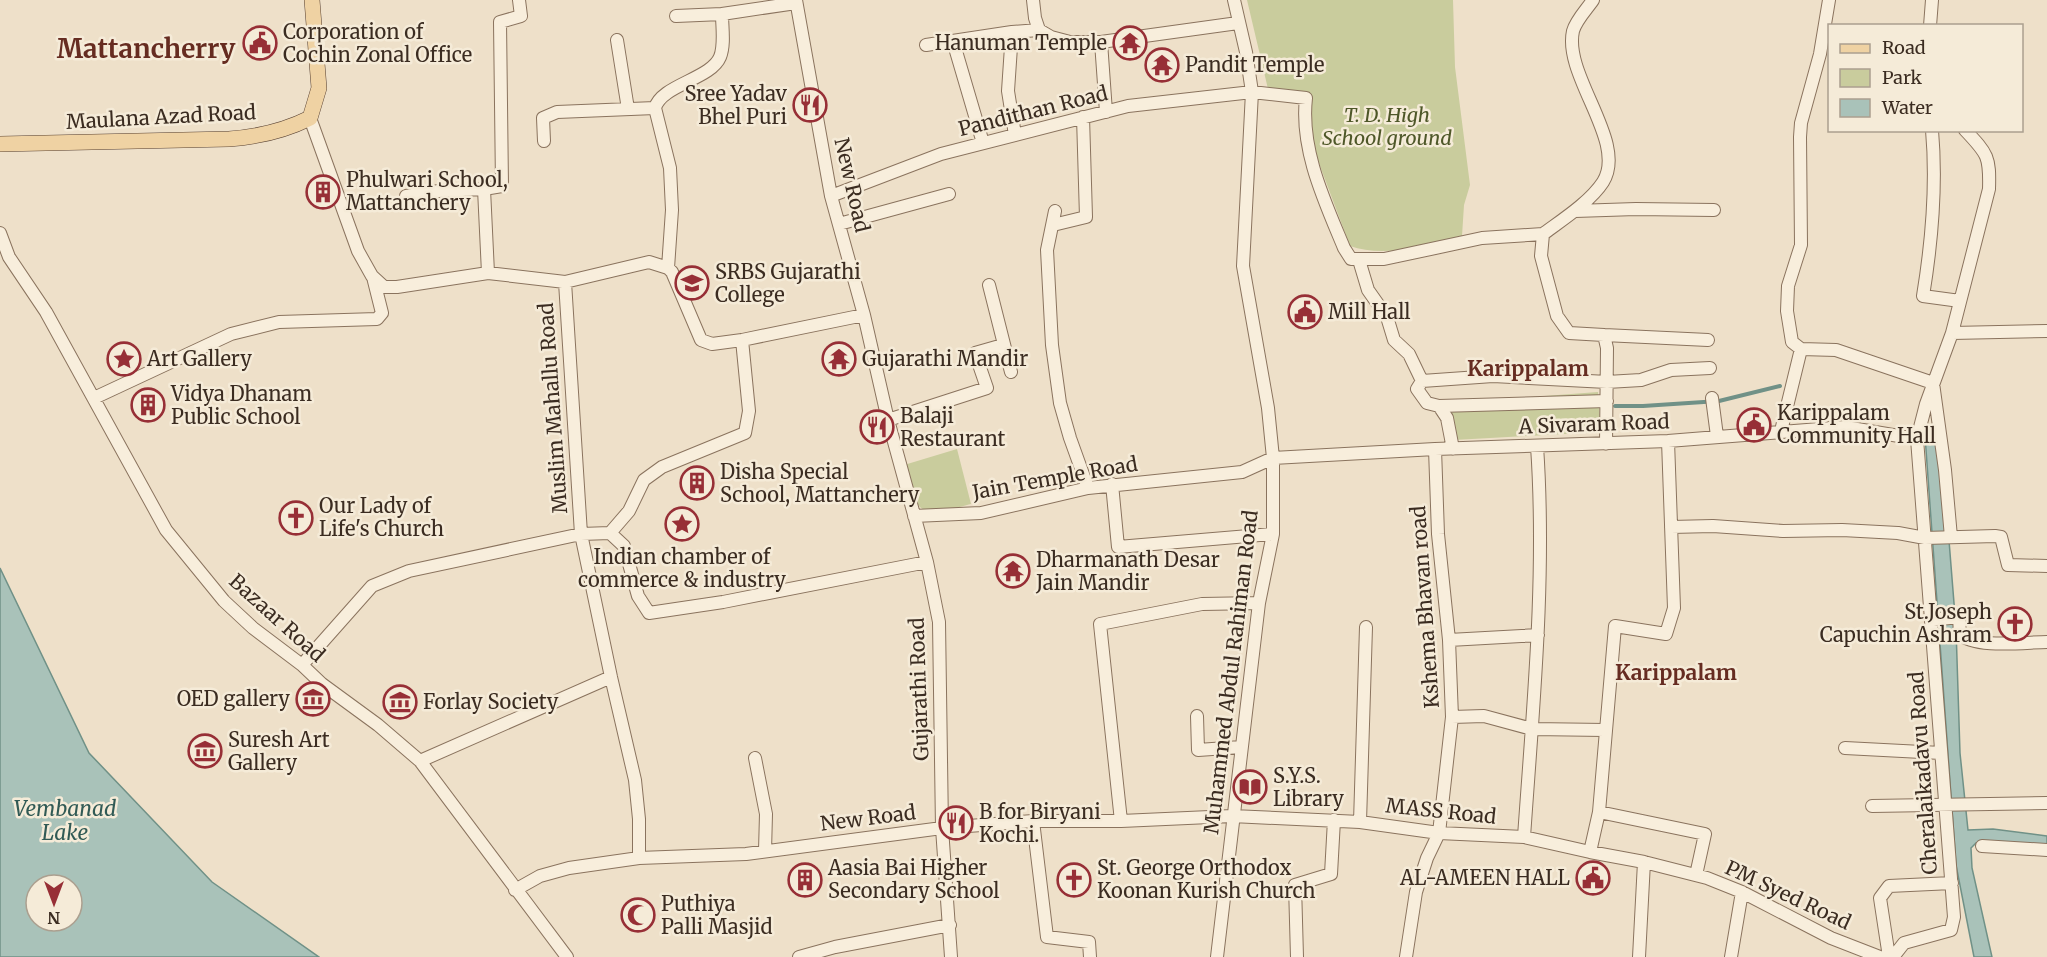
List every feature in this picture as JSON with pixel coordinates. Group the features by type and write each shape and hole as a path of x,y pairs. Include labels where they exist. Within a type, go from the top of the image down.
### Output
{"main road":[{"path":"310,118 320,88 312,0"},
{"name":"Maulana Azad Road","path":"0,144 245,138 290,128 310,118"}],"street":[{"path":"406,196 502,186 500,22 521,16 519,0"},
{"path":"1033,0 1035,18 1040,30 1051,37 1070,42 1101,42 1238,23"},
{"name":"Muhammed Abdul Rahiman Road","path":"1217,957 1258,603 1273,534 1273,458 1268,408 1243,266 1252,92 1234,0"},
{"path":"1422,381 1409,354 1394,340 1387,317 1368,291 1359,260 1384,259 1482,238 1543,234 1575,211 1603,181 1608,162 1606,143 1574,58 1572,42 1574,29 1593,0"},
{"path":"1829,0 1820,54 1800,136 1801,245 1788,286 1786,311 1792,342 1801,349 1836,350 1933,383 1945,470 1951,537"},
{"path":"1930,24 1932,0"},
{"path":"676,16 722,15 796,2"},
{"name":"New Road","path":"796,2 831,196 864,315 888,420 914,516"},
{"path":"668,268 672,210 670,168 655,108 661,97 716,63 721,51 722,15"},
{"path":"926,45 1040,30"},
{"path":"1012,32 1008,91 1015,135"},
{"path":"617,40 628,109"},
{"path":"953,41 983,143"},
{"path":"1101,42 1106,112"},
{"name":"Pandithan Road","path":"831,196 941,154 1083,117 1128,106 1252,92 1306,99 1304,130 1317,177 1344,249 1351,259 1359,260"},
{"path":"544,141 543,118 557,112 655,108"},
{"path":"1053,225 1086,217 1083,117"},
{"path":"94,398 231,334 279,322 377,319 382,313 372,276 358,251 310,118"},
{"path":"1932,132 1935,168 1932,245 1923,296 1960,301"},
{"name":"Cheralaikadavu Road","path":"1891,957 1904,943 1951,930 1954,917 1948,806 1941,753 1927,538 1917,439 1926,404 1952,333 1989,189 1990,167 1987,155 1967,132"},
{"path":"484,189 488,273"},
{"path":"840,224 949,194"},
{"path":"1575,211 1714,210"},
{"path":"1055,211 1047,250 1052,345 1060,404 1088,488"},
{"name":"Bazaar Road","path":"0,233 9,257 46,312 166,530 224,601 253,628 302,665 322,684 378,725 420,761 567,957"},
{"path":"1543,234 1541,256 1557,316 1569,333 1708,340"},
{"path":"564,282 649,262 668,268 672,272 700,340 712,344 864,315"},
{"name":"Muslim Mahallu Road","path":"372,276 384,286 397,287 488,273 564,282 581,534 635,780 639,819 639,858"},
{"path":"989,285 1011,372"},
{"path":"1952,333 2047,332"},
{"path":"1604,335 1607,348 1606,444"},
{"path":"610,533 629,512 644,480 662,467 745,433 749,411 742,340"},
{"path":"888,420 987,388 975,353 1004,345"},
{"path":"1781,431 1801,349"},
{"path":"1422,381 1493,376 1607,382 1641,380 1671,370 1710,368"},
{"path":"1422,381 1417,389 1427,403 1439,406 1607,401"},
{"path":"1713,402 1717,436"},
{"path":"1439,406 1446,418 1453,449"},
{"name":"A Sivaram Road","path":"1273,458 1435,449 1668,441 1845,427 1917,439"},
{"path":"1590,852 1599,812 1615,626 1666,634 1674,608 1668,441"},
{"path":"1524,837 1538,636 1541,504 1537,446"},
{"name":"Kshema Bhavan road","path":"1406,957 1416,892 1427,858 1439,833 1452,717 1449,640 1438,534 1435,449"},
{"name":"Jain Temple Road","path":"914,516 981,513 1112,484 1242,472 1273,458"},
{"path":"1112,484 1118,547 1273,534"},
{"name":"Gujarathi Road","path":"914,516 927,562 939,622 942,828 951,957"},
{"path":"1671,527 1713,526 1783,531 1842,530 1898,533 1927,538 1995,536 2001,537 2008,566 2047,566"},
{"path":"302,665 372,586 409,571 581,534 610,533 624,546 638,596 649,613 723,602 927,562"},
{"path":"1121,821 1100,624 1202,604 1258,603"},
{"path":"1931,620 1959,617 1960,634 1970,641 1985,643 2047,642"},
{"path":"1360,822 1366,627"},
{"path":"1449,640 1538,636"},
{"path":"420,761 611,677"},
{"path":"1197,716 1198,750 1241,747"},
{"path":"1452,717 1484,716 1532,729 1605,730"},
{"path":"1845,748 1941,753"},
{"path":"755,758 766,814 765,851"},
{"path":"1872,806 2047,803"},
{"path":"1599,812 1706,834 1696,875"},
{"name":"New Road","path":"515,890 540,876 569,867 639,858 746,854 942,828 1033,821 1121,821 1232,816"},
{"name":"MASS Road","path":"1232,816 1334,820 1439,833 1524,837 1644,862"},
{"path":"1297,957 1295,885 1331,874 1334,820"},
{"path":"1033,821 1047,937 1089,942 1090,957"},
{"path":"1982,846 2047,850"},
{"path":"1639,957 1644,862"},
{"name":"PM Syed Road","path":"1644,862 1696,875 1742,892 1831,938 1880,957"},
{"path":"1891,957 1880,898 1889,886 1952,884"},
{"path":"1731,957 1742,892"},
{"path":"799,957 835,947 950,925"}],"green space":[{"name":"T. D. High School ground","path":"1247,0 1453,0 1455,67 1470,185 1464,205 1462,236 1421,247 1391,251 1376,251 1350,246 1317,158 1311,132 1311,96 1268,89"},
{"path":"1598,392 1601,432 1454,440 1451,403"},
{"path":"957,449 971,504 944,511 930,511 919,506 904,465"}],"water":[{"path":"1930,425 1938,431 1944,478 1956,628 1960,753 1968,830 1993,829 2047,836 2047,848 1976,843 1971,848 1972,868 1992,957 1974,957 1956,865 1925,436"},
{"name":"Vembanad Lake","path":"0,568 89,753 212,882 319,957 0,957"}],"waterway":[{"path":"1615,406 1719,401 1780,386"}],"place":[{"name":"Corporation of Cochin Zonal Office","path":"260,43"},
{"name":"Hanuman Temple","path":"1130,43"},
{"name":"Pandit Temple","path":"1162,65"},
{"name":"Sree Yadav Bhel Puri","path":"810,105"},
{"name":"Phulwari School, Mattanchery","path":"323,192"},
{"name":"SRBS Gujarathi College","path":"692,283"},
{"name":"Mill Hall","path":"1305,312"},
{"name":"Art Gallery","path":"124,359"},
{"name":"Gujarathi Mandir","path":"839,359"},
{"name":"Vidya Dhanam Public School","path":"148,405"},
{"name":"Karippalam Community Hall","path":"1754,425"},
{"name":"Balaji Restaurant","path":"877,427"},
{"name":"Disha Special School, Mattanchery","path":"697,483"},
{"name":"Our Lady of Life's Church","path":"296,518"},
{"name":"Indian chamber of commerce & industry","path":"682,524"},
{"name":"Dharmanath Desar Jain Mandir","path":"1013,571"},
{"name":"St.Joseph Capuchin Ashram","path":"2015,624"},
{"name":"OED gallery","path":"313,699"},
{"name":"Forlay Society","path":"400,702"},
{"name":"Suresh Art Gallery","path":"205,751"},
{"name":"S.Y.S. Library","path":"1250,787"},
{"name":"B for Biryani Kochi.","path":"956,823"},
{"name":"AL-AMEEN HALL","path":"1593,878"},
{"name":"Aasia Bai Higher Secondary School","path":"805,880"},
{"name":"St. George Orthodox Koonan Kurish Church","path":"1074,880"},
{"name":"Puthiya Palli Masjid","path":"638,915"}],"district":[{"name":"Mattancherry","path":"146,49"},
{"name":"Karippalam","path":"1528,369"},
{"name":"Karippalam","path":"1676,673"}]}
